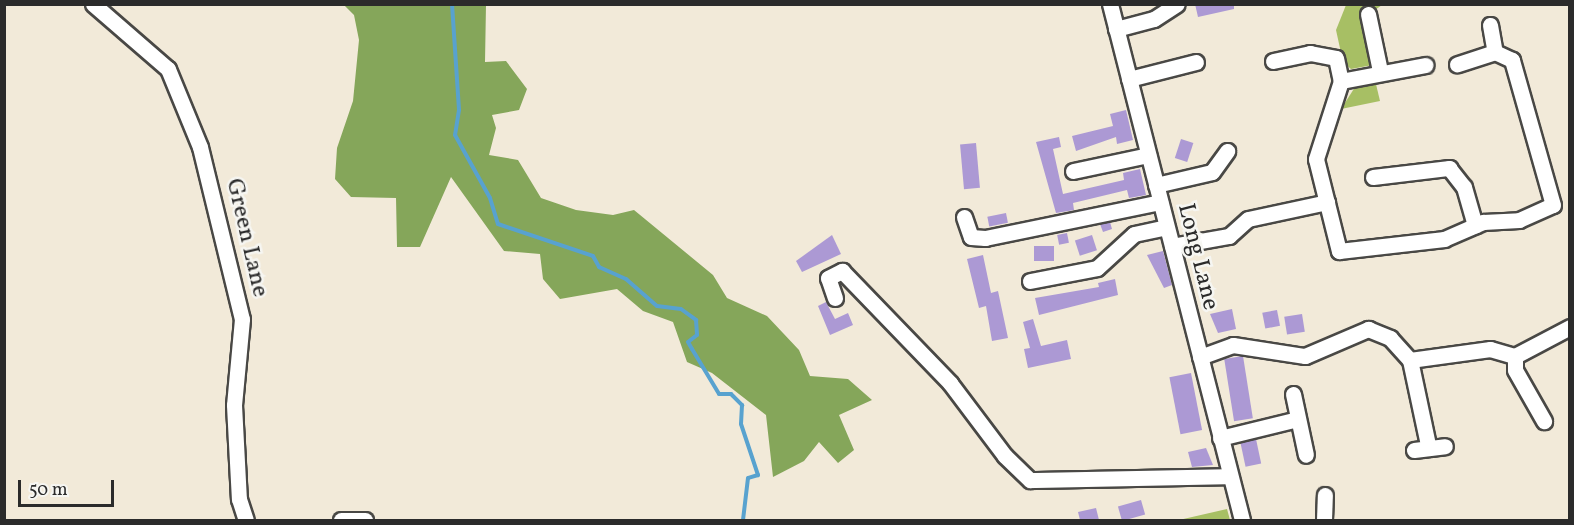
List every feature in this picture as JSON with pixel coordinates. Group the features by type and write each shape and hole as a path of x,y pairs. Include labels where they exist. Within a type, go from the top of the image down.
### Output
{"street":[{"name":"Green Lane","path":"93,4 168,69 200,147 242,319 234,405 239,499 246,520"},
{"name":"Long Lane","path":"1110,4 1242,520"},
{"path":"1116,29 1155,19 1177,4"},
{"path":"1368,14 1380,71"},
{"path":"1490,25 1495,52"},
{"path":"1273,61 1310,52 1336,58 1341,81 1316,159 1339,251 1444,240 1475,225 1519,220 1553,205 1512,60 1495,52 1457,64"},
{"path":"1129,79 1196,62"},
{"path":"1341,81 1380,71 1426,65"},
{"path":"1156,184 1212,172 1227,151"},
{"path":"1073,171 1148,155"},
{"path":"1373,177 1449,168 1464,187 1475,225"},
{"path":"964,217 971,237 985,238 1160,202"},
{"path":"1172,246 1229,236 1248,219 1327,202"},
{"path":"1030,281 1097,268 1134,234 1166,227"},
{"path":"835,298 828,279 842,272 950,383 1005,456 1030,480 1230,476"},
{"path":"1410,360 1490,349 1515,356 1569,327"},
{"path":"1200,357 1233,345 1305,356 1368,329 1390,338 1410,360 1421,448 1446,446"},
{"path":"1515,356 1515,370 1544,420"},
{"path":"1293,394 1306,455"},
{"path":"1220,438 1298,419"},
{"path":"1324,520 1325,495"},
{"path":"341,520 365,520"}],"green space":[{"path":"344,5 486,5 485,62 506,61 527,89 519,110 492,115 496,128 489,155 518,160 541,198 576,210 613,215 634,210 713,275 727,298 767,316 799,350 810,376 848,379 872,400 839,415 854,450 838,463 819,442 804,461 773,477 766,415 712,373 687,362 673,322 643,311 617,289 560,299 543,279 540,254 504,251 451,177 420,247 397,247 396,198 351,197 335,179 337,148 353,101 359,40 354,15"},
{"path":"1346,5 1382,5 1368,15 1378,64 1351,69 1343,62 1336,30"},
{"path":"1375,80 1380,101 1341,109 1357,84"},
{"path":"1227,509 1230,520 1179,520"}],"building":[{"path":"1195,4 1234,4 1234,9 1198,17"},
{"path":"1126,110 1133,140 1117,144 1116,137 1076,151 1072,136 1113,126 1110,114"},
{"path":"1059,137 1061,147 1053,149 1063,194 1124,180 1123,173 1140,169 1146,195 1129,198 1127,190 1073,203 1074,210 1056,213 1036,142"},
{"path":"1181,139 1193,143 1187,162 1175,158"},
{"path":"976,143 980,188 964,189 960,144"},
{"path":"1006,213 1008,223 989,226 987,217"},
{"path":"1110,222 1112,229 1103,232 1100,224"},
{"path":"1067,233 1069,243 1059,245 1057,235"},
{"path":"832,235 841,254 802,272 796,261"},
{"path":"1092,235 1097,250 1080,256 1075,241"},
{"path":"1034,246 1054,246 1054,261 1034,261"},
{"path":"1163,251 1172,285 1164,288 1147,255"},
{"path":"983,255 991,293 998,291 1008,338 992,341 986,306 979,308 967,259"},
{"path":"1115,279 1118,295 1039,315 1035,298 1099,287 1098,283"},
{"path":"826,302 835,319 848,313 853,325 830,335 818,306"},
{"path":"1232,309 1236,329 1218,333 1210,314"},
{"path":"1277,310 1280,326 1265,329 1262,313"},
{"path":"1302,314 1305,332 1287,335 1284,317"},
{"path":"1033,319 1041,346 1067,340 1071,359 1028,368 1024,349 1030,348 1023,322"},
{"path":"1243,356 1253,418 1234,421 1224,359"},
{"path":"1191,373 1202,430 1180,434 1169,377"},
{"path":"1256,439 1261,463 1246,467 1240,442"},
{"path":"1206,448 1213,465 1192,467 1188,452"},
{"path":"1141,500 1145,514 1122,520 1118,507"},
{"path":"1096,508 1099,520 1080,520 1078,512"}],"waterway":[{"path":"452,4 459,110 455,135 490,198 498,224 593,256 599,267 626,279 657,306 681,309 696,320 697,335 688,342 719,394 731,394 742,405 741,424 758,475 748,478 743,520"}]}
